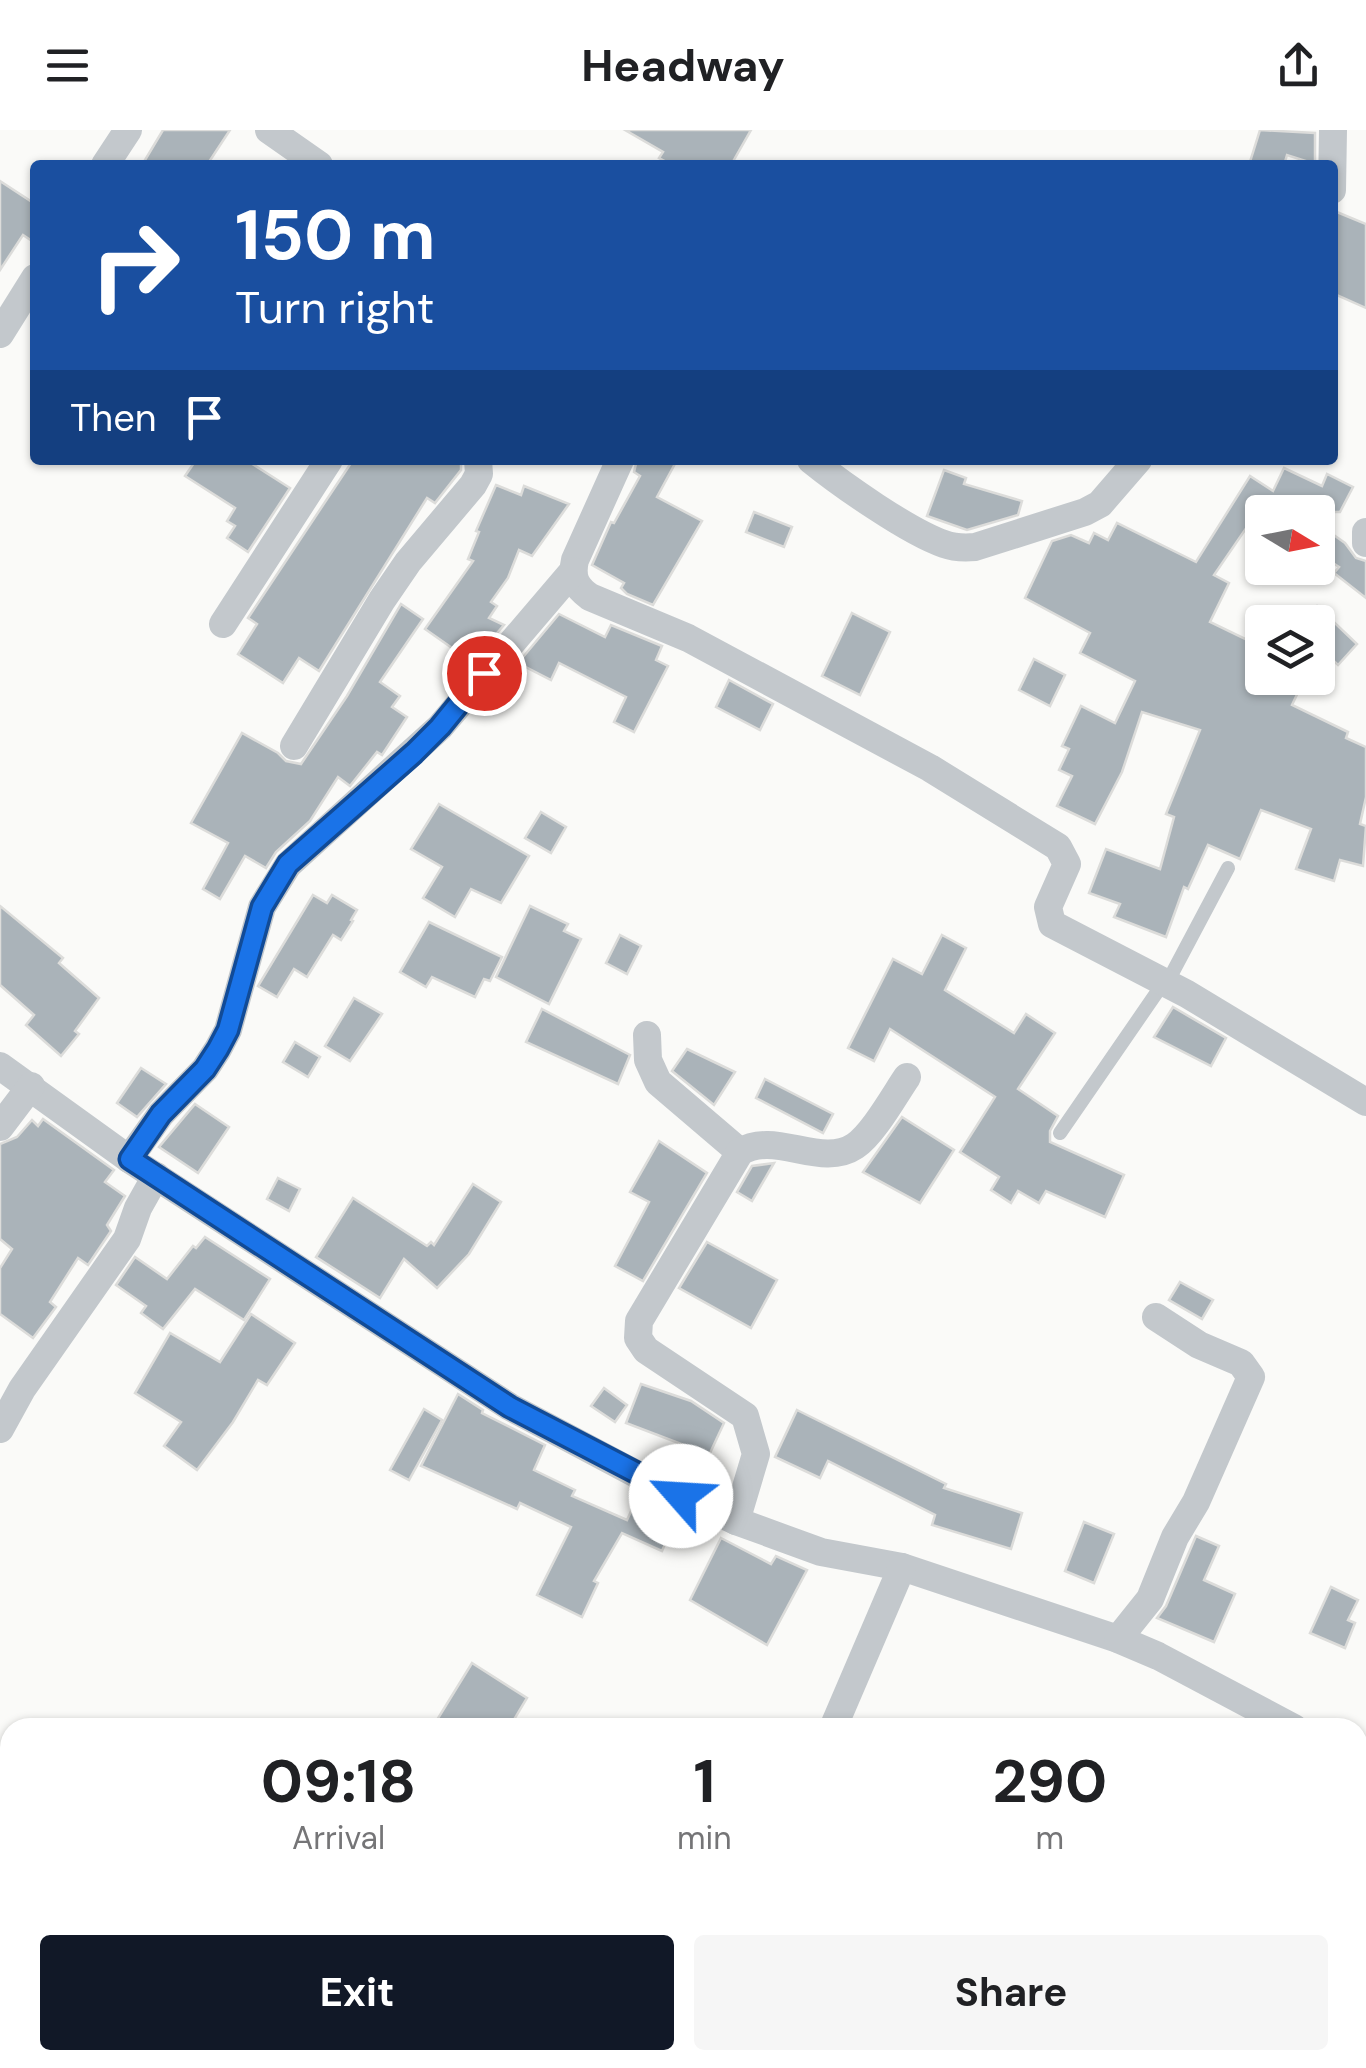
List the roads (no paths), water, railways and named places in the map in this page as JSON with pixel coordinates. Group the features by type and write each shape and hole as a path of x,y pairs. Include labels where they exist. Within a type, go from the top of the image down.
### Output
{"street":[{"path":"109,160 128,130"},
{"path":"269,130 313,160"},
{"path":"1332,160 1333,130"},
{"path":"0,334 30,286"},
{"path":"223,624 327,465"},
{"path":"294,746 382,600 408,562 473,485 478,465"},
{"path":"130,1159 161,1114 205,1069 218,1049 228,1030 262,907 288,864 440,727 572,571 618,465"},
{"path":"817,465 927,536 962,548 1085,512 1112,494 1134,465"},
{"path":"1366,532 1366,542"},
{"path":"572,571 579,589 590,597 688,638 930,768 1058,847 1067,864 1048,908 1052,924 1165,983 1366,1102"},
{"path":"647,1035 648,1060 658,1082 740,1152"},
{"path":"0,1066 130,1159 510,1407 653,1483 736,1521 821,1552 902,1567 1118,1639 1275,1718"},
{"path":"736,1521 756,1454 745,1416 646,1350 637,1329 644,1308 740,1152 758,1144 841,1152 854,1146 907,1078"},
{"path":"0,1127 31,1086"},
{"path":"0,1430 22,1389 127,1239 156,1176"},
{"path":"1118,1639 1150,1599 1251,1377 1241,1363 1199,1345 1156,1317"},
{"path":"837,1718 902,1567"}],"lane":[{"path":"1060,1132 1165,983 1228,868"}]}
